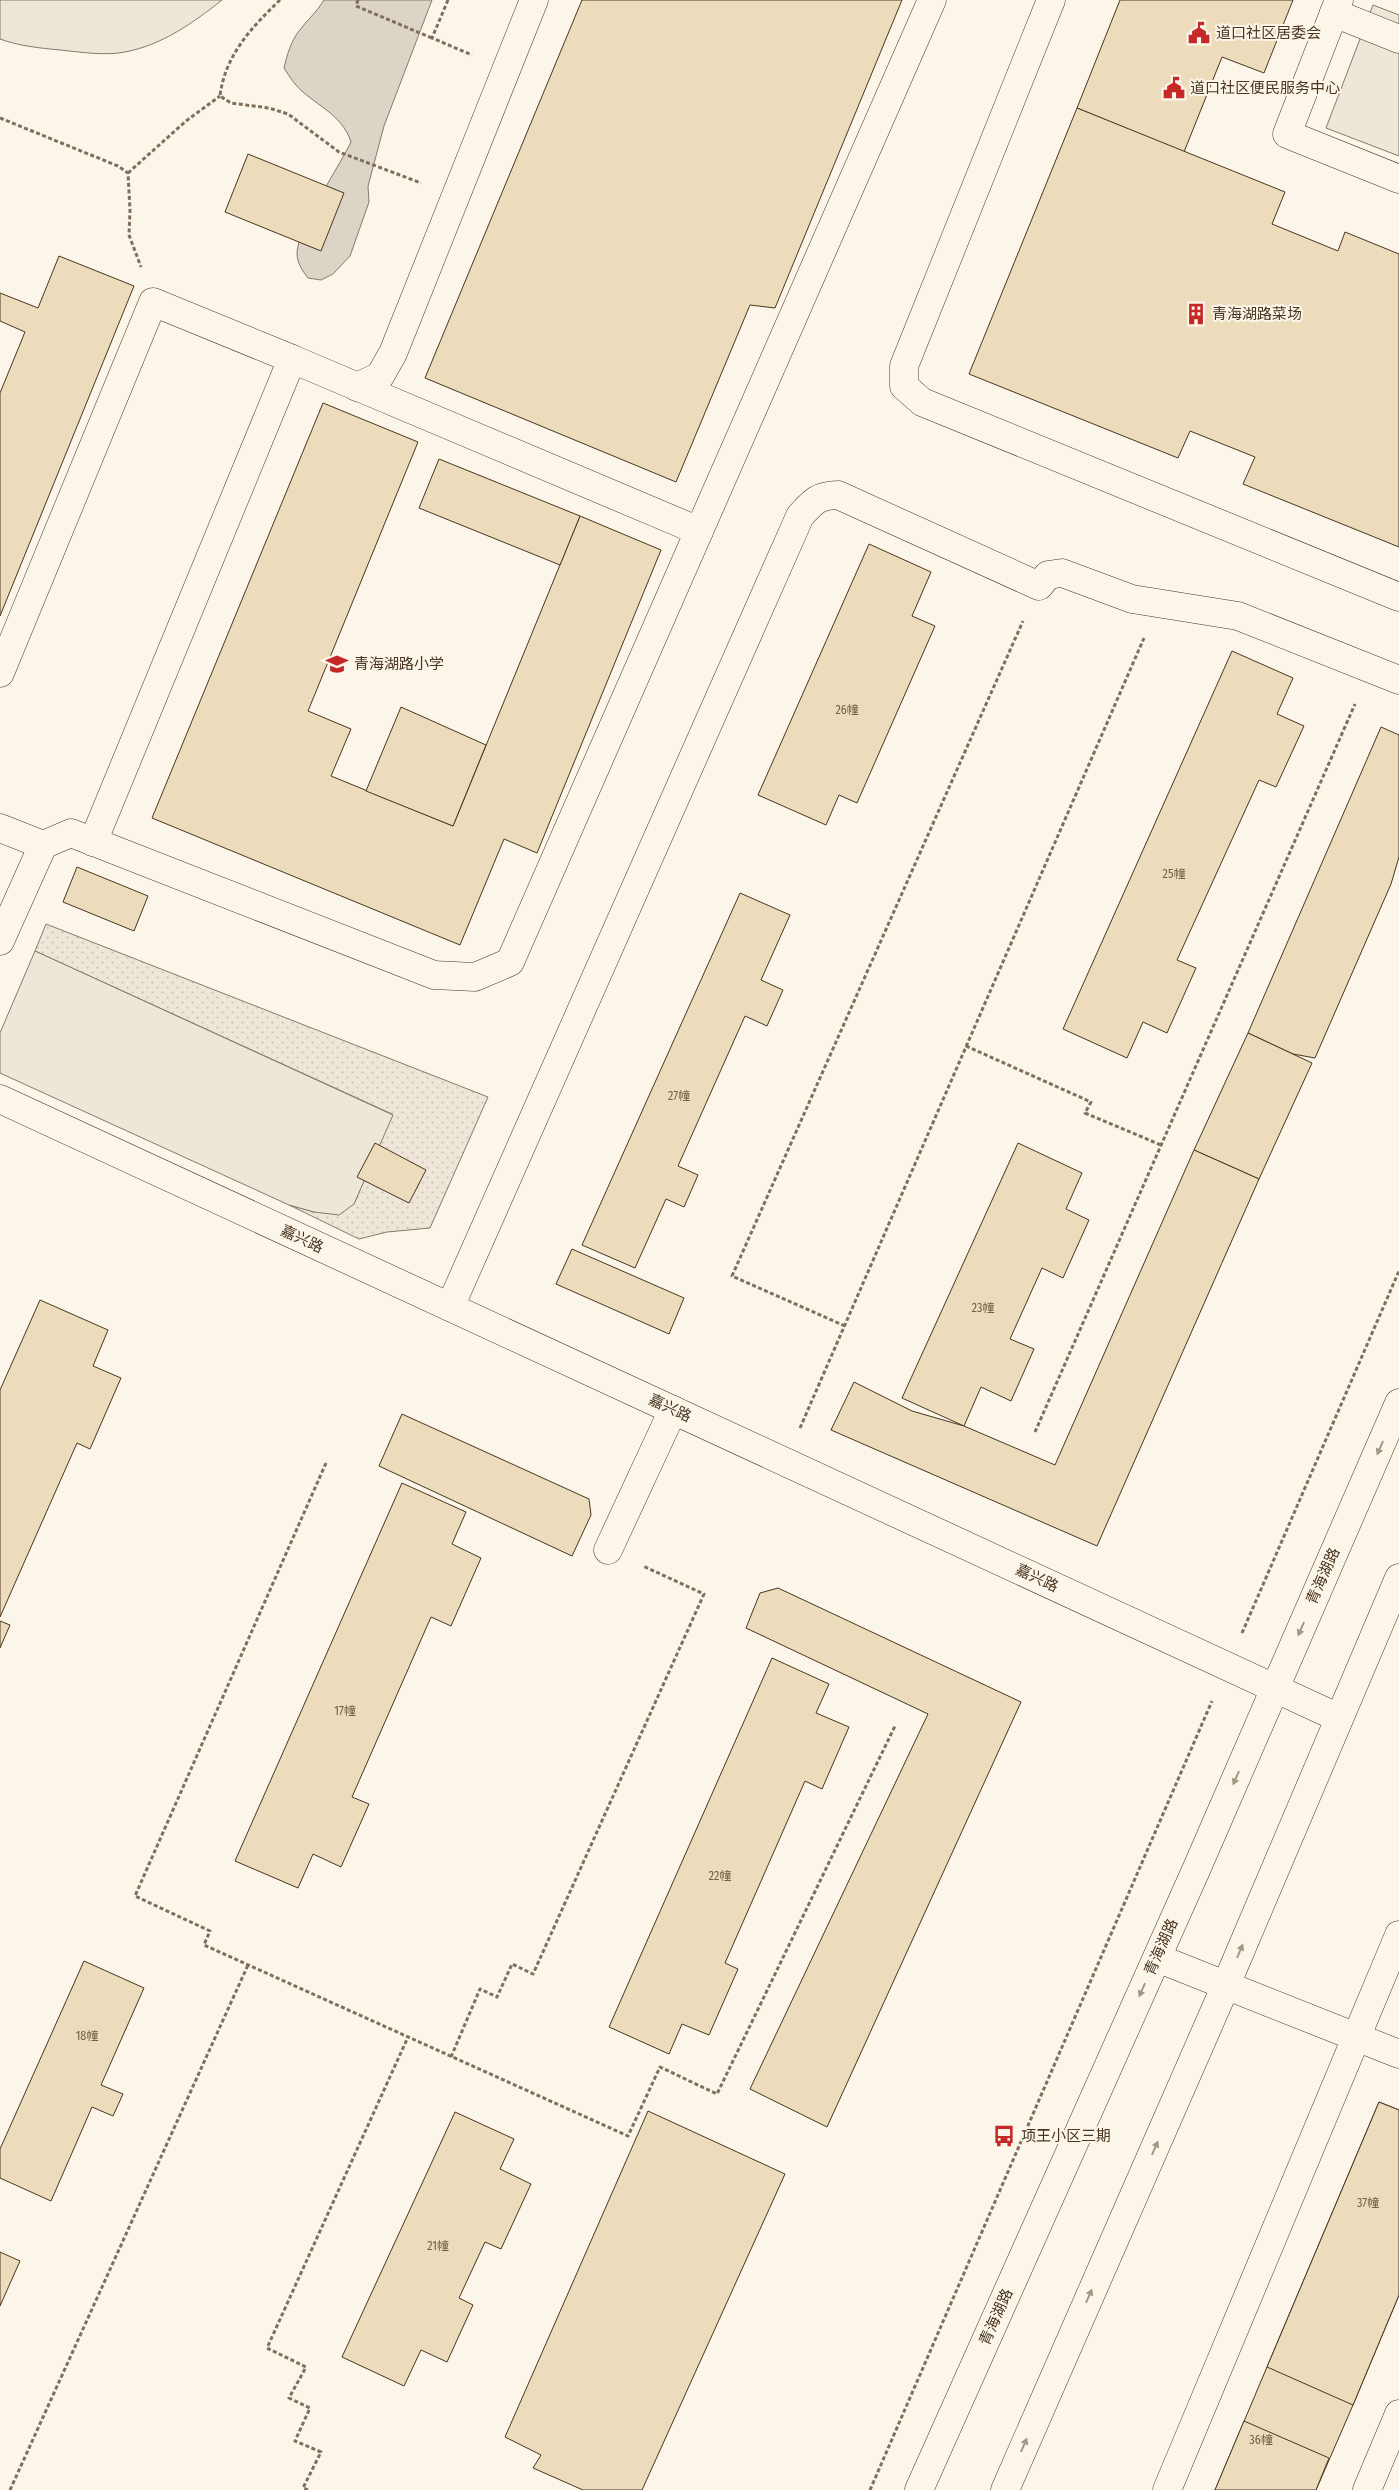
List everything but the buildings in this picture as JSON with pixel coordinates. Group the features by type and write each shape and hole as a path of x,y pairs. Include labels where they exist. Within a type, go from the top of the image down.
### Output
{"main road":[{"path":"357,387 380,376 393,353 534,0"},
{"path":"0,941 43,845 70,833 434,975 475,977 510,962 932,0"},
{"path":"1051,0 904,366 904,386 922,402 1399,597"},
{"path":"1399,39 1336,7 1287,134 1399,179"},
{"path":"0,673 153,302 700,531"},
{"path":"93,842 292,359"},
{"path":"450,1308 800,516 813,502 825,495 838,495 1039,586 1048,575 1062,573 1132,599 1238,616 1399,680"},
{"path":"0,828 43,845"},
{"name":"嘉兴路","path":"0,1099 1339,1718"},
{"name":"青海湖路","path":"919,2490 1157,1958 1399,1403"},
{"path":"608,1550 673,1410"},
{"path":"1005,2490 1226,1985 1399,1578"},
{"path":"1167,2490 1399,1935"},
{"path":"1157,1958 1399,2054"},
{"path":"1367,2490 1399,2414"}],"path":[{"path":"128,173 186,121 220,96 222,76 240,44 258,21 280,0"},
{"path":"358,0 356,6 507,69"},
{"path":"432,38 448,0"},
{"path":"220,96 231,103 269,108 288,114 339,152 397,174"},
{"path":"0,118 118,166 128,173"},
{"path":"128,173 129,235 153,302"},
{"path":"844,1326 732,1276 1039,586"},
{"path":"785,1462 1159,604"},
{"path":"1035,1432 1371,669"},
{"path":"966,1046 1091,1102 1085,1113 1161,1145"},
{"path":"870,2490 1399,1271"},
{"path":"326,1463 135,1896 210,1931 204,1945 628,2136 660,2067 717,2094 895,1726"},
{"path":"451,2057 480,1989 497,1997 512,1964 532,1974 704,1594 608,1550"},
{"path":"10,2490 248,1965"},
{"path":"308,2490 303,2488 321,2452 295,2441 310,2408 289,2398 306,2367 267,2348 408,2037"}],"shaded area":[{"path":"0,0 222,0 200,17 164,39 139,49 109,54 37,47 0,39"},
{"path":"324,0 432,0 384,126 368,186 369,202 350,256 333,274 321,280 308,278 302,269 297,257 299,242 311,214 351,142 347,132 334,116 302,91 284,68 296,35"},
{"path":"1373,5 1399,15 1399,156 1326,128"},
{"path":"46,924 488,1097 430,1228 387,1232 359,1239 289,1205 314,1212 354,1204 392,1114 35,951"},
{"path":"35,951 393,1115 354,1204 339,1215 314,1212 289,1205 0,1073 0,1033"}],"place":[{"name":"道口社区居委会","path":"1199,33"},
{"name":"道口社区便民服务中心","path":"1174,88"},
{"name":"青海湖路菜场","path":"1196,314"},
{"name":"青海湖路小学","path":"337,664"},
{"name":"项王小区三期","path":"1004,2136"}]}
